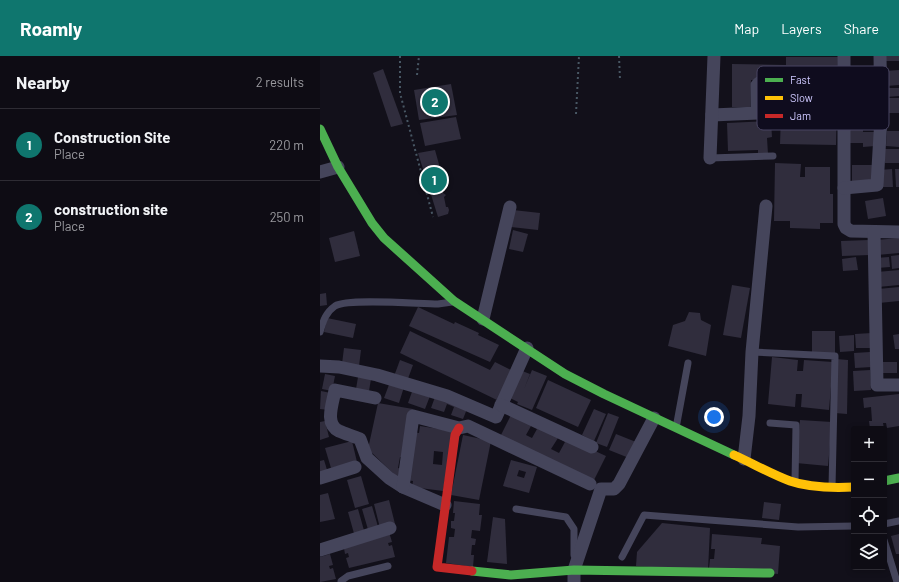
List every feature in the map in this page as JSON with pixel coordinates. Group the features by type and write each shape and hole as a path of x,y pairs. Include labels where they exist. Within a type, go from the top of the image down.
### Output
{"street":[{"path":"710,158 714,56"},
{"path":"880,56 880,66"},
{"path":"712,115 757,113"},
{"path":"320,129 338,167 372,222 384,238 454,301 565,374 654,418 790,481 810,486 832,488 851,486"},
{"path":"844,130 844,220 846,228 851,231 899,232"},
{"path":"844,188 877,186 880,130"},
{"path":"320,172 338,167"},
{"path":"744,459 749,416 752,352 766,206"},
{"path":"483,319 510,207"},
{"path":"874,232 877,385 899,385"},
{"path":"320,366 339,367 447,396 496,417 527,348"},
{"path":"375,398 335,390 330,421 332,427 360,439 367,458 389,478 402,487 445,505"},
{"path":"501,405 592,447"},
{"path":"402,487 413,416 459,428 468,426 590,484"},
{"path":"574,576 601,489 614,489 619,484 654,418"},
{"path":"459,428 455,435 436,567 511,579 574,576 770,574"},
{"path":"320,478 355,467"},
{"path":"887,480 899,478"},
{"path":"320,550 390,528"}],"lane":[{"path":"710,158 773,156"},
{"path":"320,332 325,315 336,306 353,302 438,304 454,301"},
{"path":"752,352 835,356 832,488"},
{"path":"676,428 688,363"},
{"path":"770,423 796,425 795,482"},
{"path":"516,510 566,517 574,529 574,576"},
{"path":"622,557 644,515 798,527 851,526"},
{"path":"887,523 899,521"},
{"path":"887,550 896,582"},
{"path":"341,582 341,580 348,576 388,566"}],"path":[{"path":"400,56 400,93 433,217"},
{"path":"417,75 419,56"},
{"path":"576,114 578,56"},
{"path":"619,56 620,80"}],"building":[{"path":"885,56 899,56 899,61 885,61"},
{"path":"786,57 838,57 838,66 757,66 757,80 751,80 750,107 732,107 732,64 786,65"},
{"path":"383,69 403,124 391,127 373,73"},
{"path":"899,70 899,85 889,86 889,71"},
{"path":"451,84 457,115 419,120 414,90"},
{"path":"889,88 899,88 899,96 889,97"},
{"path":"889,98 899,98 899,113 889,113"},
{"path":"456,117 461,139 425,146 420,123"},
{"path":"757,122 757,130 772,130 772,137 767,138 768,154 758,155 758,150 728,151 727,123"},
{"path":"780,130 836,130 836,145 780,144"},
{"path":"849,130 875,132 875,146 863,147 863,143 849,143"},
{"path":"887,131 899,131 899,147 886,146"},
{"path":"885,149 899,149 899,163 885,163"},
{"path":"435,150 442,175 443,193 446,195 444,197 446,207 448,207 449,210 448,214 438,217 418,153"},
{"path":"775,163 801,164 800,177 805,177 805,167 830,167 830,194 833,194 833,223 820,223 820,229 790,228 790,221 774,221"},
{"path":"852,165 873,165 873,182 852,182"},
{"path":"892,169 893,187 880,187 879,170"},
{"path":"895,169 899,169 899,187 896,187"},
{"path":"883,198 886,216 868,219 865,201"},
{"path":"513,210 540,213 538,230 511,227"},
{"path":"513,230 528,234 523,252 509,249"},
{"path":"354,231 360,256 335,262 329,238"},
{"path":"899,238 899,253 877,255 876,240"},
{"path":"869,240 870,255 842,256 841,241"},
{"path":"899,255 899,268 892,269 891,256"},
{"path":"856,257 858,270 843,271 842,259"},
{"path":"889,257 890,267 877,268 876,258"},
{"path":"899,270 899,285 878,287 877,272"},
{"path":"732,285 750,288 741,338 723,335"},
{"path":"899,287 899,301 879,303 878,289"},
{"path":"326,293 327,305 320,306 320,294"},
{"path":"418,307 454,324 455,322 479,333 478,335 499,345 490,362 409,326"},
{"path":"689,312 700,313 701,320 711,325 706,356 668,346 673,325 685,321"},
{"path":"327,318 356,324 353,338 324,332"},
{"path":"410,331 490,370 495,362 513,371 499,401 400,353"},
{"path":"812,331 835,331 835,353 812,353"},
{"path":"872,333 873,348 856,348 855,334"},
{"path":"899,334 899,349 895,349 893,335"},
{"path":"854,335 854,351 840,352 839,336"},
{"path":"344,348 361,350 359,366 342,364"},
{"path":"870,352 872,367 855,368 854,353"},
{"path":"772,357 798,360 797,371 803,371 804,360 833,362 829,410 801,407 802,394 796,394 795,407 768,404"},
{"path":"836,359 848,360 847,414 835,413"},
{"path":"400,360 413,365 406,384 393,379"},
{"path":"878,362 897,362 897,373 878,373"},
{"path":"517,369 530,374 524,389 532,370 547,376 532,410 517,404 518,402 506,396"},
{"path":"870,370 871,390 854,391 853,371"},
{"path":"325,374 335,376 332,391 322,389"},
{"path":"358,377 371,379 369,391 356,389"},
{"path":"548,380 591,400 578,427 536,408"},
{"path":"390,382 404,387 399,403 384,398"},
{"path":"413,389 430,396 425,409 408,403"},
{"path":"321,391 331,393 329,410 320,409"},
{"path":"899,394 899,426 887,428 886,423 883,423 884,426 870,426 869,421 872,421 871,407 864,408 863,398"},
{"path":"435,397 467,409 463,419 451,415 454,407 447,404 444,412 431,408"},
{"path":"378,403 413,409 403,458 400,457 398,468 402,469 400,480 368,449"},
{"path":"594,409 606,414 594,441 582,435"},
{"path":"512,413 606,456 593,482 499,439","holes":["531,426 537,429 532,438 526,435","558,438 565,442 559,453 551,449"]},
{"path":"608,413 619,417 607,447 596,443"},
{"path":"800,420 832,422 828,466 796,463"},
{"path":"325,421 329,437 320,440 320,422"},
{"path":"420,426 453,431 443,491 412,487 413,481 406,480 413,432 419,433","holes":["434,451 443,452 442,465 433,464"]},
{"path":"616,434 636,442 629,458 609,450"},
{"path":"463,435 491,441 479,500 451,495"},
{"path":"352,441 357,462 331,468 325,448"},
{"path":"324,460 328,473 320,475 320,461"},
{"path":"511,460 537,467 529,493 503,486","holes":["519,470 526,472 524,478 517,476"]},
{"path":"361,476 369,504 355,508 347,480"},
{"path":"328,493 335,519 320,522 320,495"},
{"path":"389,500 395,524 380,528 374,504"},
{"path":"454,501 480,504 479,515 482,515 480,531 472,530 471,538 476,539 475,545 472,545 471,555 474,555 473,567 446,563 449,537 454,537 455,529 451,528 451,521 454,521"},
{"path":"764,502 781,504 779,520 762,518"},
{"path":"372,506 379,530 369,533 362,509"},
{"path":"358,509 365,534 355,537 348,512"},
{"path":"493,517 505,519 507,564 487,562"},
{"path":"662,523 710,528 708,571 636,566 637,552"},
{"path":"389,532 392,542 388,543 389,546 392,545 395,557 349,568 346,558 349,557 348,553 345,554 343,543"},
{"path":"712,534 762,538 761,544 780,546 778,574 709,568 710,559 714,559 715,549 711,549"},
{"path":"899,534 899,554 896,554 891,536"},
{"path":"330,554 333,565 329,566 330,569 333,568 336,579 320,582 320,557"}],"traffic: fast":[{"path":"320,129 338,167 372,223 384,238 454,301 565,374 734,455"},
{"path":"887,480 899,478"},
{"path":"472,571 511,575 574,570 770,573"}],"traffic: slow":[{"path":"734,455 790,481 822,487 851,487"}],"traffic: jam":[{"path":"459,428 455,435 437,567 472,571"}],"place":[{"name":"construction site","path":"435,102"},
{"name":"Construction Site","path":"434,180"}]}
